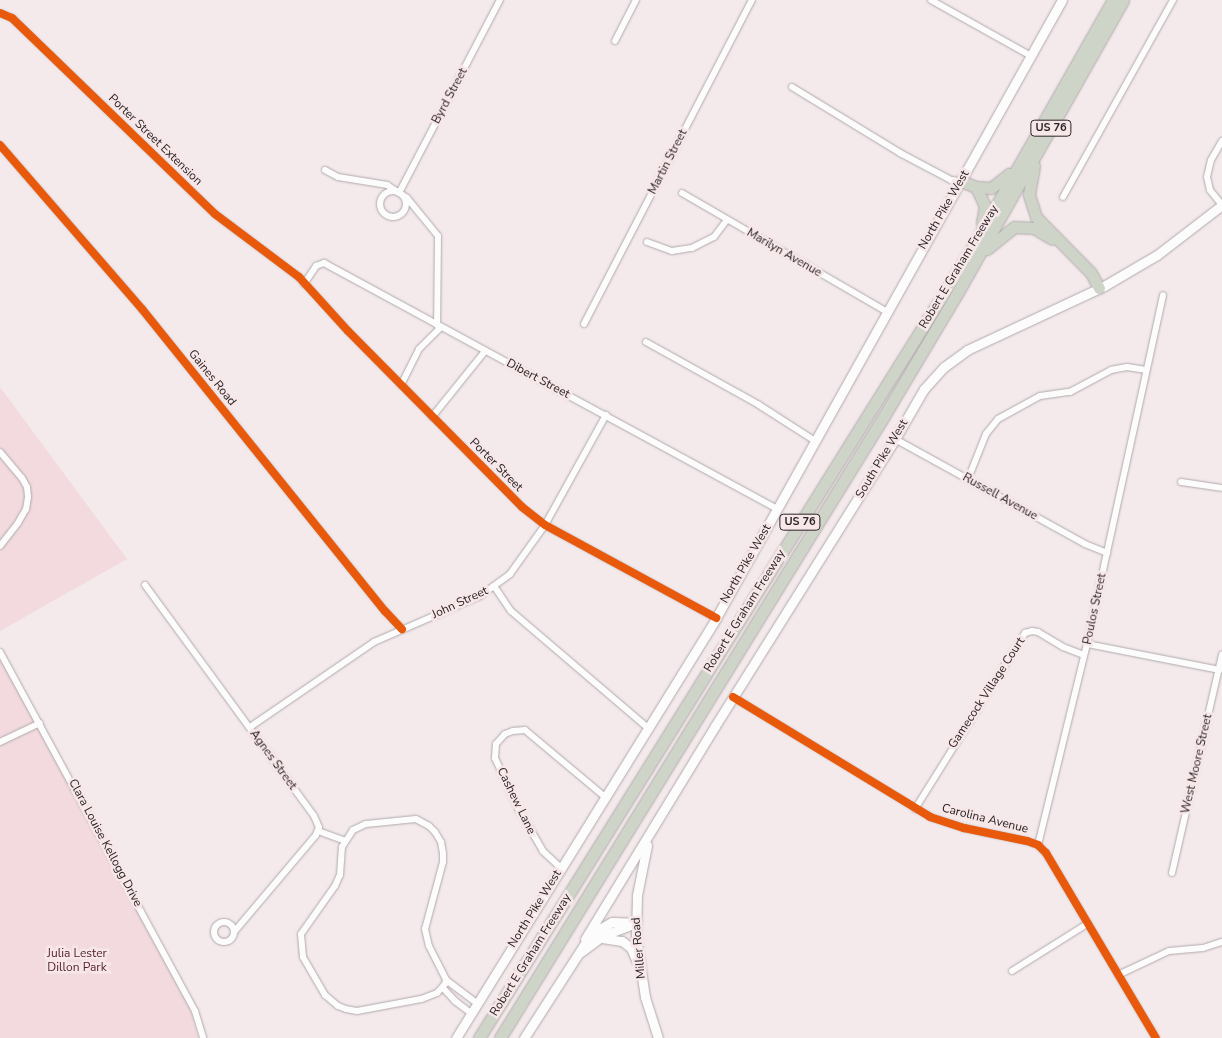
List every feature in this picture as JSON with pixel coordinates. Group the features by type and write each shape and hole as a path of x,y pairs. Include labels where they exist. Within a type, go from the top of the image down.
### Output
{"highway":[{"name":"Robert E Graham Freeway","path":"1035,147 1113,0"},
{"name":"Robert E Graham Freeway","path":"500,1038 818,525 1035,147 1123,0"},
{"path":"960,181 985,189 997,186 1035,147"},
{"path":"1035,147 1030,181 1032,207 1036,216 1091,273 1098,288"},
{"path":"975,252 985,212 983,200 976,187"},
{"path":"975,252 1014,226 1034,228 1076,256"},
{"name":"Robert E Graham Freeway","path":"479,1038 975,252"}],"main road":[{"name":"North Pike West","path":"456,1038 716,618 1062,0"},
{"name":"South Pike West","path":"654,828 924,389 944,366 967,350 1098,288 1157,254 1222,205"},
{"name":"Miller Road","path":"654,828 642,862 636,923 645,997 658,1038"},
{"path":"524,1038 576,957 654,828"},
{"path":"586,940 595,930 612,922 636,923"},
{"path":"576,957 597,939 636,923"},
{"path":"597,939 614,938 624,942 632,951 640,967"}],"street":[{"name":"Byrd Street","path":"399,192 500,0"},
{"path":"615,41 636,0"},
{"name":"Martin Street","path":"584,324 752,0"},
{"path":"931,0 1031,56"},
{"path":"1063,198 1173,0"},
{"name":"Porter Street Extension","path":"0,13 12,18 215,214 299,277"},
{"path":"792,87 900,153 951,180 960,181"},
{"path":"1222,141 1211,160 1207,177 1210,190 1222,205"},
{"name":"Gaines Road","path":"0,145 142,309 385,611 402,628"},
{"path":"326,170 338,178 387,185 399,192 407,198 438,236 439,326 419,350 401,385"},
{"path":"388,192 399,192 406,200 405,209 399,216 388,216 380,208 382,197 388,192"},
{"name":"Marilyn Avenue","path":"682,193 887,312"},
{"path":"647,242 672,251 692,248 714,237 727,220"},
{"name":"Dibert Street","path":"304,284 316,266 324,263 777,509"},
{"name":"Porter Street","path":"299,277 401,385 522,507 545,525 716,618"},
{"name":"Poulos Street","path":"1038,845 1087,644 1145,370 1163,295"},
{"path":"646,342 759,405 815,442"},
{"path":"432,416 485,350"},
{"path":"968,479 986,434 998,419 1040,396 1070,392 1111,370 1127,367 1145,370"},
{"name":"John Street","path":"250,728 341,662 384,636 465,603 510,574 545,525 606,415"},
{"name":"Russell Avenue","path":"895,439 1085,544 1107,553"},
{"path":"0,452 22,478 27,487 28,497 26,510 0,546"},
{"path":"1181,482 1222,488"},
{"name":"Agnes Street","path":"145,585 314,816 319,827 318,831"},
{"path":"494,586 512,611 648,728"},
{"name":"Gamecock Village Court","path":"914,809 1025,633 1038,632 1063,647 1084,655"},
{"path":"1087,644 1218,670"},
{"name":"Clara Louise Kellogg Drive","path":"0,652 195,1011 203,1038"},
{"name":"West Moore Street","path":"1172,873 1222,655"},
{"name":"Carolina Avenue","path":"733,697 914,809 944,823 1038,845 1046,854 1156,1038"},
{"path":"0,742 40,723"},
{"name":"Cashew Lane","path":"561,868 542,851 519,810 496,758 494,748 496,744 505,734 525,730 605,797"},
{"path":"446,980 444,988 437,994 421,999 357,1011 338,1006 325,995 303,957 301,934 335,886 340,875 341,853 345,841 358,827 390,821 416,819 429,826 435,832 440,842 443,862 425,928 429,946 446,980 477,1003"},
{"path":"234,932 318,831 345,841"},
{"path":"1012,971 1087,924"},
{"path":"1118,975 1169,952 1204,948 1222,942"},
{"path":"444,988 455,1001 471,1013"}],"green space":[{"path":"0,387 127,559 0,631"},
{"name":"Julia Lester Dillon Park","path":"0,656 190,1008 198,1038 0,1038"}],"cycle path":[{"path":"0,13 12,18 215,214 299,277 348,331 522,507 545,525 716,618"},
{"path":"0,145 142,309 385,611 402,629"},
{"path":"733,697 930,817 964,828 1038,845 1046,853 1156,1038"}]}
